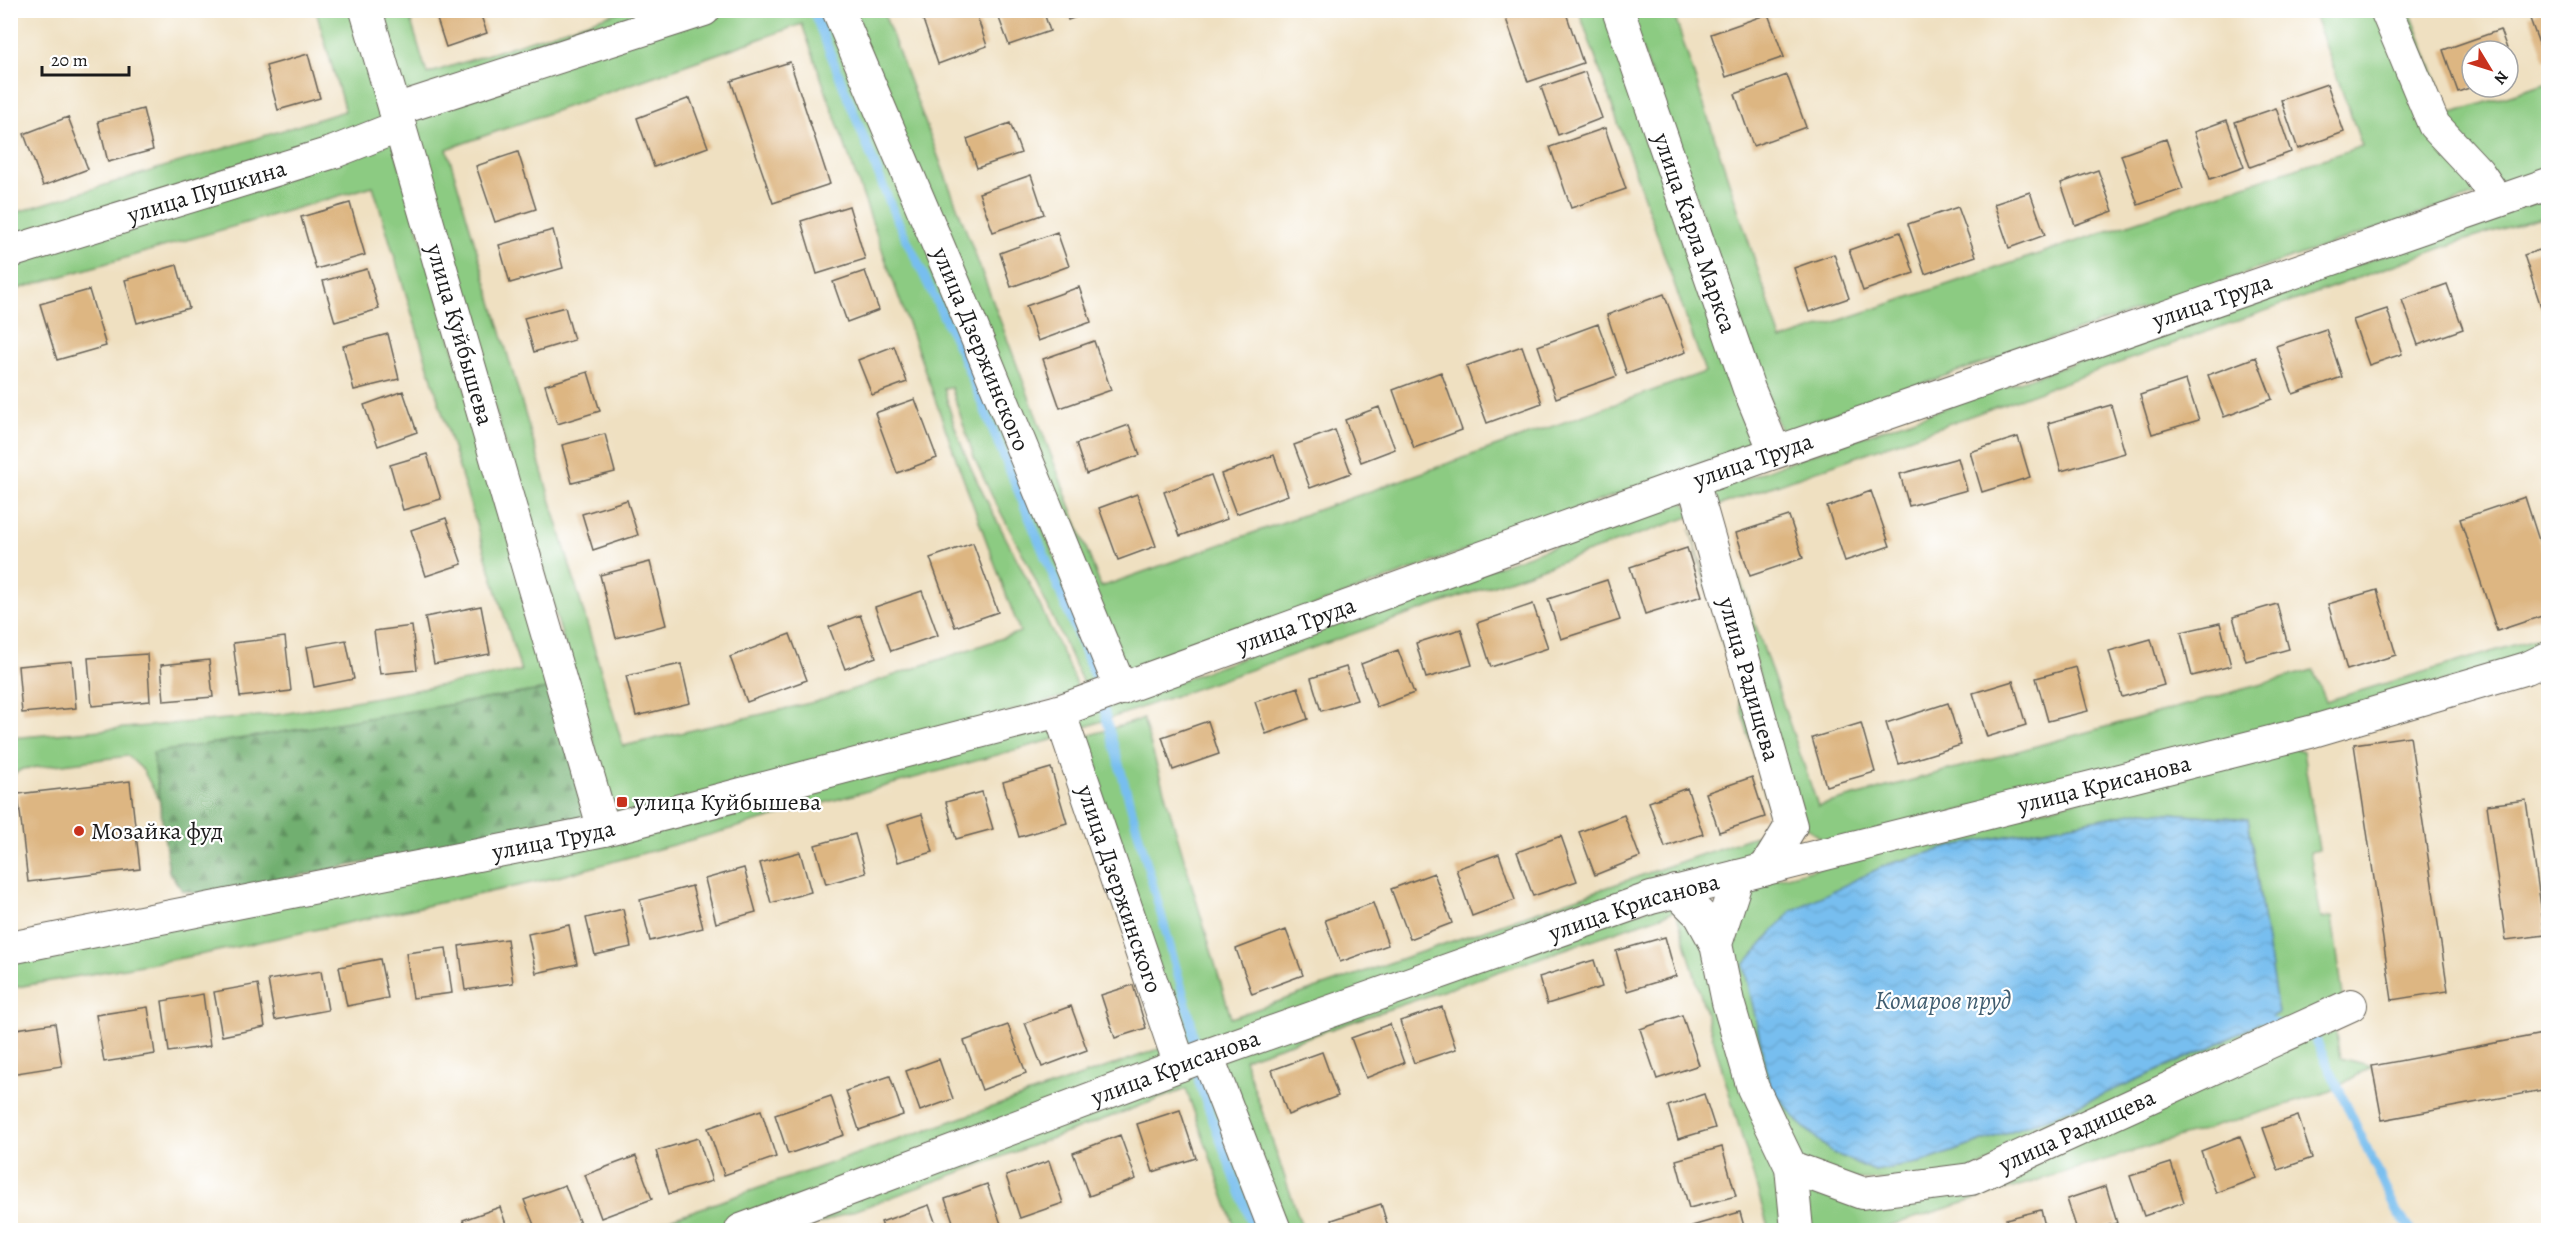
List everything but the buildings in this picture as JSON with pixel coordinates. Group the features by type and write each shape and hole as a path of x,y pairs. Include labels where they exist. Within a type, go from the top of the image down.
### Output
{"street":[{"name":"улица Куйбышева","path":"366,10 604,830"},
{"name":"улица Пушкина","path":"10,252 334,152 398,118 704,10"},
{"name":"улица Дзержинского","path":"838,10 955,285 1121,689"},
{"name":"улица Карла Маркса","path":"1618,10 1749,389 1775,452"},
{"path":"2386,10 2434,125 2478,172 2498,201"},
{"name":"улица Труда","path":"10,948 604,830 1059,711 1693,480 2548,184"},
{"name":"улица Радищева","path":"1693,480 1791,826"},
{"name":"улица Крисанова","path":"741,1230 1193,1060 1651,898 2310,732 2527,668 2548,658"},
{"name":"улица Дзержинского","path":"1059,711 1193,1060 1275,1230"},
{"path":"1716,944 1751,873 1791,826 1827,854"},
{"path":"1676,891 1700,915 1716,944 1728,1002 1753,1088 1791,1167 1797,1230"},
{"name":"улица Радищева","path":"1791,1167 1863,1193 1971,1179 2351,1005"}],"green space":[{"path":"316,11 353,11 386,124 11,246 11,214 345,111"},
{"path":"378,11 408,11 427,74 622,11 688,11 403,94"},
{"path":"721,11 832,11 1106,682 1089,689 1083,683 1027,562 975,460 951,387 944,388 966,457 1077,685 1074,694 628,816 614,811 409,119 419,108","holes":["802,24 1020,632 819,701 623,746 447,149"]},
{"path":"847,11 883,11 1101,587 1705,372 1579,11 1610,11 1757,443 1128,674"},
{"path":"1628,11 1673,11 1781,340 2362,146 2313,11 2377,11 2478,194 1781,432"},
{"path":"2394,11 2410,11 2449,114 2497,99 2520,99 2520,92 2548,83 2548,170 2500,186 2440,121"},
{"path":"392,139 553,688 154,753 159,800 143,770 128,756 22,769 11,776 11,738 283,714 521,671 373,186 11,291 11,260"},
{"path":"2548,198 2548,215 2459,242 1706,510 1711,492 1781,465"},
{"path":"1682,500 1695,515 1074,731 1076,718"},
{"path":"1718,517 1818,806 2313,670 2326,701 2548,635 2548,648 2497,668 1831,845 1797,821"},
{"path":"1690,529 1783,826 1759,865 1186,1056 1077,739 1143,719 1231,1018 1775,829"},
{"path":"553,688 587,818 203,895 182,890 169,872 153,753"},
{"path":"1053,725 1062,737 554,878 204,954 11,988 11,961"},
{"path":"2290,745 2303,752 2319,850 2310,852 2321,918 2332,917 2344,1003 1968,1172 1862,1186 1794,1158 1758,1088 1725,942 1745,887","holes":["2143,811 2248,819 2277,1013 2212,1047 2051,1117 1923,1162 1875,1171 1833,1153 1888,864 1958,845"]},
{"path":"1675,899 1697,918 1785,1168 1790,1230 1769,1230 1676,911 1244,1059 1303,1230 1283,1230 1217,1057"},
{"path":"2334,1022 2340,1058 2372,1066 2331,1091 1875,1230 1807,1230 1800,1176 1972,1185"},
{"path":"1162,1048 1172,1061 720,1230 638,1230"},
{"path":"1203,1063 1268,1230 1236,1230 1186,1089 802,1230 761,1230"}],"water":[{"name":"Комаров пруд","path":"2143,811 2248,819 2278,1013 2212,1047 2051,1117 1923,1162 1875,1171 1833,1153 1799,1123 1770,1085 1744,965 1791,911 1888,864 1958,845"}],"waterway":[{"path":"813,10 893,211 962,355 1094,675 1191,1021 1199,1083 1254,1230"},
{"path":"2256,1016 2286,1027"},
{"path":"2304,1034 2315,1038 2397,1212 2411,1230"}],"place":[{"name":"улица Куйбышева","path":"622,802"},
{"name":"Мозайка фуд","path":"79,831"}]}
